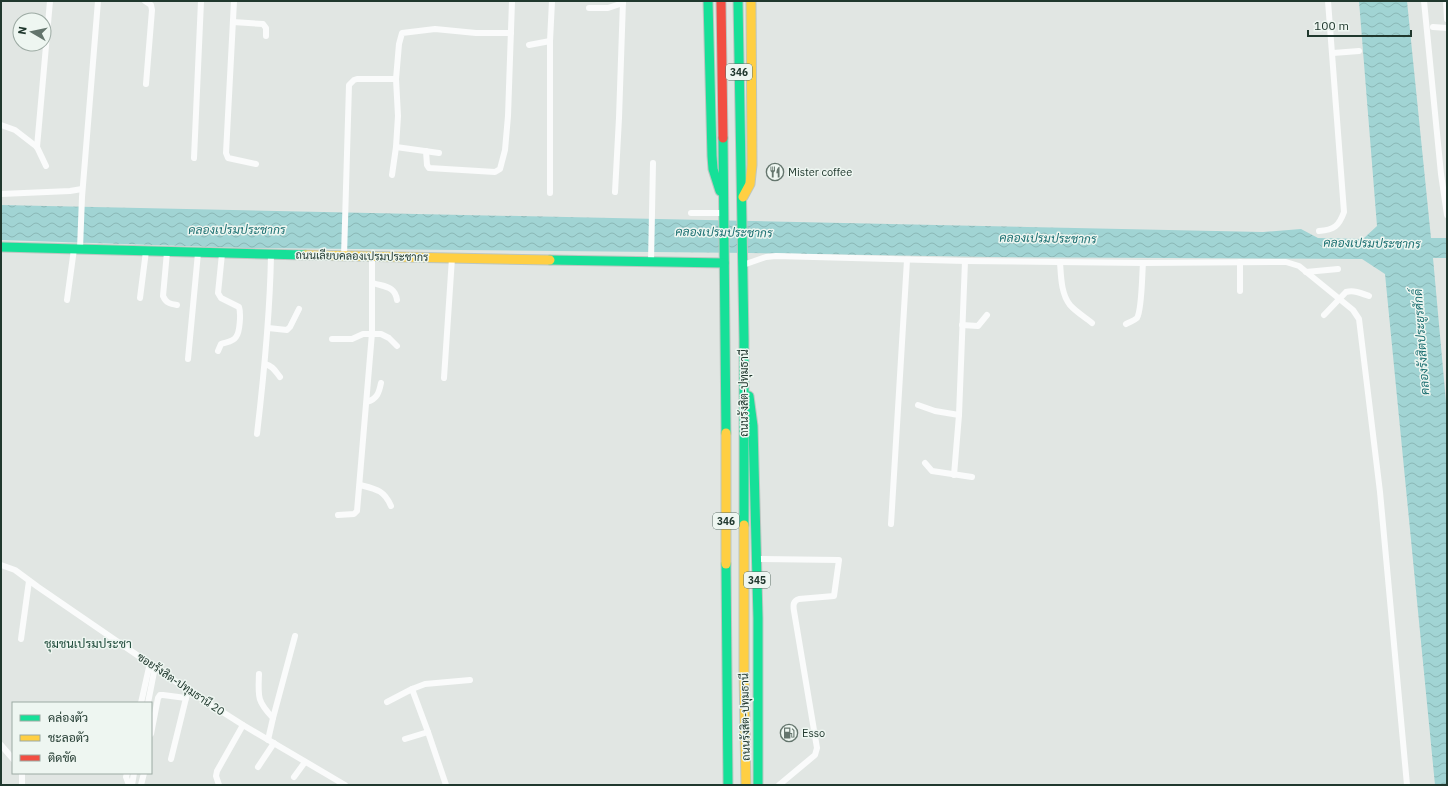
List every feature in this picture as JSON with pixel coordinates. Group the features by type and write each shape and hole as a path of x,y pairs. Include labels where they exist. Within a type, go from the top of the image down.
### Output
{"main road":[{"path":"708,1 713,169 724,203"},
{"name":"ถนนรังสิต-ปทุมธานี","path":"721,1 728,785"},
{"name":"ถนนรังสิต-ปทุมธานี","path":"738,1 743,261 744,662 746,785"},
{"path":"742,200 750,184 752,165 751,1"},
{"name":"ถนนเลียบคลองเปรมประชากร","path":"1,246 78,247 167,252 271,255 344,254 452,258 724,260"},
{"name":"345","path":"744,377 752,412 753,426 758,785"}],"street":[{"path":"37,147 50,1"},
{"path":"67,300 78,247 98,1"},
{"path":"146,1 151,5 152,10 146,84"},
{"path":"194,158 201,1"},
{"path":"234,1 226,153 228,158 256,164"},
{"path":"426,152 427,164 429,168 495,172 500,169 505,150 508,116 512,1"},
{"path":"550,193 550,41 552,1"},
{"path":"1319,231 1330,230 1335,227 1344,212 1328,1"},
{"path":"1424,1 1441,174 1447,215"},
{"path":"1446,1 1447,19"},
{"path":"589,8 608,8 623,2 619,118 614,192"},
{"path":"233,22 263,24 266,28 266,36"},
{"path":"1433,27 1447,28"},
{"path":"392,175 398,116 396,79 399,44 402,34 435,29 476,33 511,33"},
{"path":"529,45 550,41"},
{"path":"1333,53 1359,51"},
{"path":"344,254 349,85 357,79 396,79"},
{"path":"1,125 15,130 37,147 46,166"},
{"path":"396,147 439,153"},
{"path":"651,260 653,163"},
{"path":"1,194 70,191 82,189"},
{"path":"692,213 724,215"},
{"path":"140,298 146,251"},
{"path":"167,252 163,296 165,301 169,304 177,306"},
{"path":"188,359 198,253"},
{"path":"218,350 221,344 236,338 238,333 240,312 239,308 221,298 218,293 222,254"},
{"path":"257,434 268,328 271,255"},
{"path":"338,515 356,513 360,485 372,333 372,256"},
{"path":"743,261 776,256 965,261 1143,263 1286,262 1293,264 1306,272 1353,310 1359,319 1380,492 1407,785"},
{"path":"444,378 452,258"},
{"path":"891,524 907,260"},
{"path":"954,475 959,415 965,261"},
{"path":"1060,262 1065,297 1069,304 1092,323"},
{"path":"1240,262 1240,291"},
{"path":"1126,324 1138,316 1143,263"},
{"path":"1306,272 1338,269"},
{"path":"373,283 392,289 396,294 397,300"},
{"path":"1324,315 1338,298 1346,292 1350,291 1369,296"},
{"path":"268,328 287,330 299,309"},
{"path":"962,326 978,326 987,315"},
{"path":"332,339 352,339 363,334 372,333 386,335 397,346"},
{"path":"265,364 271,365 280,377"},
{"path":"367,402 377,397 381,383"},
{"path":"918,405 935,411 959,415"},
{"path":"925,463 932,471 972,477"},
{"path":"360,485 382,492 387,496 391,506"},
{"path":"756,559 839,560 834,596 832,598 799,599 795,600 794,603 794,611 817,748 815,755 779,785"},
{"name":"ซอยรังสิต-ปทุมธานี 20","path":"1,565 15,570 188,690 268,740 345,785"},
{"path":"21,639 30,581"},
{"path":"268,740 295,636"},
{"path":"141,702 152,665"},
{"path":"148,702 152,665"},
{"path":"259,674 259,701 264,709 273,718"},
{"path":"387,702 412,689 426,684 470,680"},
{"path":"412,689 446,785"},
{"path":"171,759 188,690"},
{"path":"152,729 158,698 160,696 163,695 186,698"},
{"path":"219,785 216,776 217,770 244,725"},
{"path":"405,739 428,732"},
{"path":"258,767 274,743"},
{"path":"1,745 12,758"},
{"path":"294,777 306,762"},
{"path":"22,774 22,785"},
{"path":"127,774 126,777 131,785"},
{"path":"131,785 134,774"},
{"path":"141,785 144,774"}],"water":[{"path":"1359,1 1407,1 1431,238 1447,238 1447,258 1433,258 1447,413 1447,785 1435,785 1385,274 1362,259 992,257 246,248 1,240 1,205 1263,232 1301,229 1318,238 1363,239 1377,226"}],"traffic: fast":[{"path":"708,1 712,156 713,169 720,191"},
{"path":"738,1 744,339 744,525"},
{"path":"723,138 726,433"},
{"path":"1,247 305,255"},
{"path":"550,260 724,263"},
{"path":"749,396 753,426 758,618 758,785"},
{"path":"726,564 728,785"}],"traffic: slow":[{"path":"743,197 750,184 752,165 751,1"},
{"path":"305,255 550,260"},
{"path":"726,433 726,564"},
{"path":"744,525 746,785"}],"traffic: jam":[{"path":"721,1 723,138"}],"place":[{"name":"Mister coffee","path":"775,172"},
{"name":"Esso","path":"789,733"}],"district":[{"name":"ชุมชนเปรมประชา","path":"88,643"}],"water label":[{"name":"คลองเปรมประชากร","path":"237,229"},
{"name":"คลองเปรมประชากร","path":"724,232"},
{"name":"คลองเปรมประชากร","path":"1048,238"},
{"name":"คลองเปรมประชากร","path":"1372,243"},
{"name":"คลองรังสิตประยูรศักดิ์","path":"1421,342"}]}
